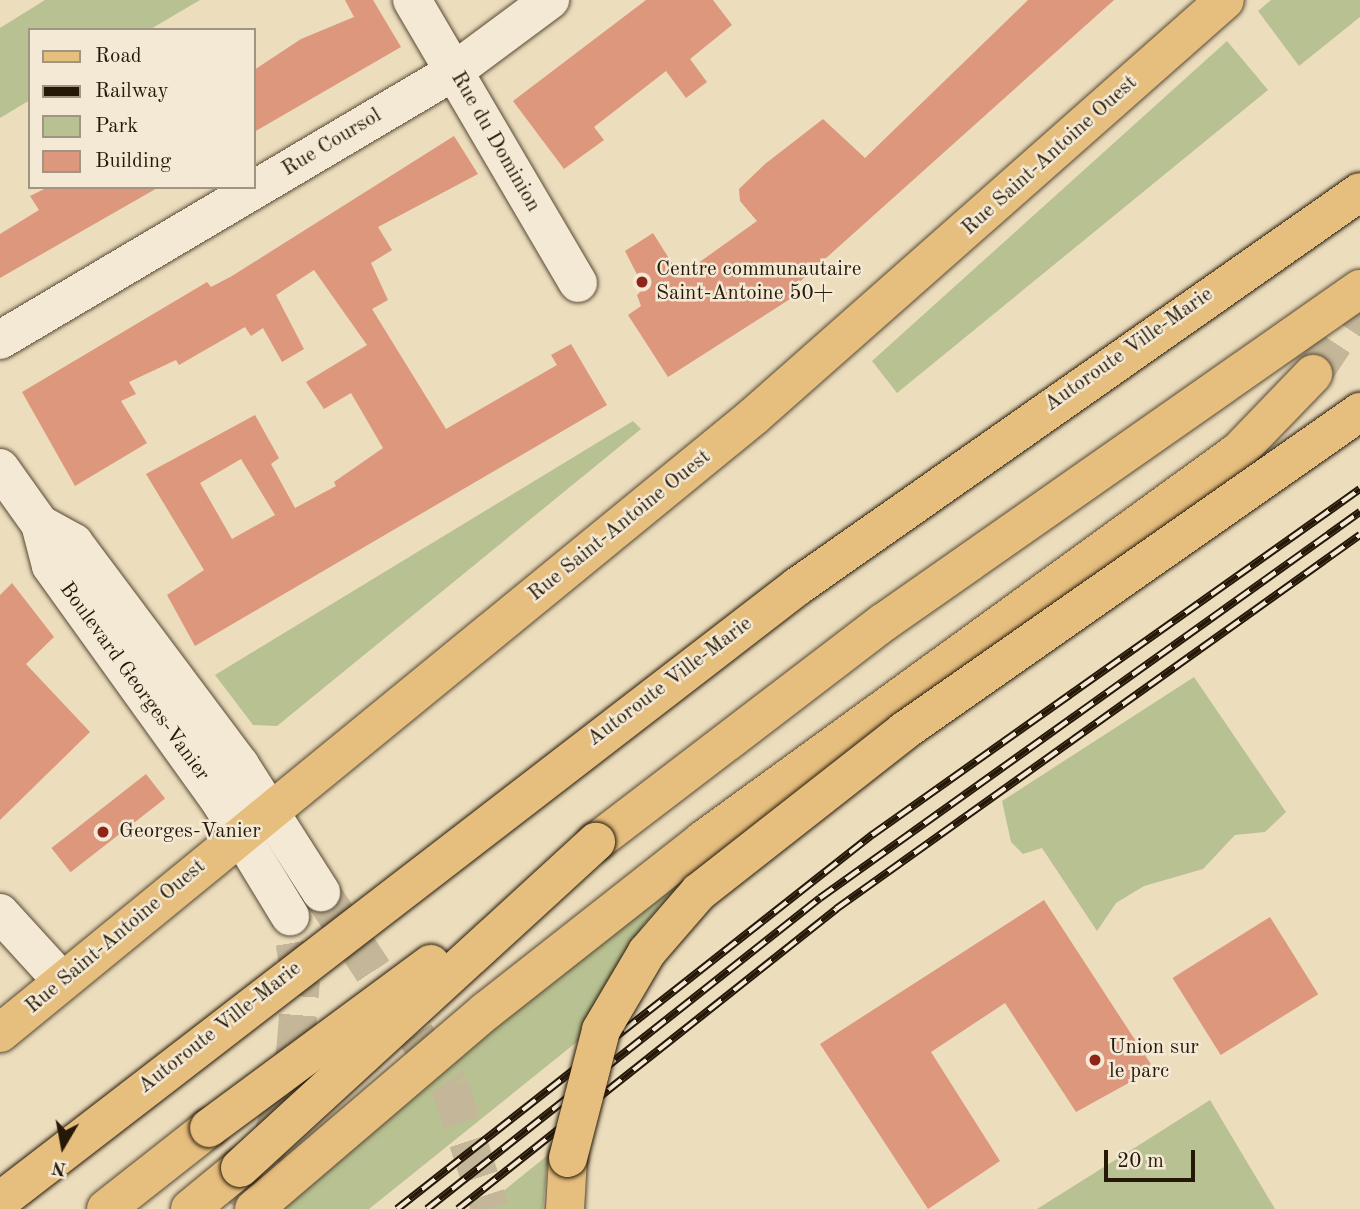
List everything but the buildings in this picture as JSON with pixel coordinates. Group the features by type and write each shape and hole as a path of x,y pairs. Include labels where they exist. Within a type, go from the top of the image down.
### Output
{"main road":[{"name":"Rue Saint-Antoine Ouest","path":"0,1033 796,381 1225,0"},
{"name":"Autoroute Ville-Marie","path":"0,1201 788,594 1360,192"},
{"path":"106,1209 596,842 884,622 1360,289"},
{"path":"254,1209 298,1168 703,840 1230,458 1313,374"},
{"path":"565,1209 568,1158 601,1030 654,942 706,885 904,731 1360,412"},
{"path":"190,1209 596,842"}],"street":[{"name":"Rue du Dominion","path":"412,0 578,283"},
{"name":"Rue Coursol","path":"256,189 453,72 550,0"},
{"name":"Rue Coursol","path":"0,340 255,189"},
{"name":"Boulevard Georges-Vanier","path":"0,468 40,524 74,543 256,822"},
{"path":"256,822 321,892"},
{"path":"256,822 290,916"},
{"path":"0,913 62,981"}],"green space":[{"path":"45,0 200,0 152,28 28,28 28,101 0,118 0,28"},
{"path":"1271,0 1360,0 1360,17 1299,66 1258,11"},
{"path":"1227,41 1268,90 897,393 872,361"},
{"path":"633,421 641,429 277,726 253,725 215,675"},
{"path":"1194,677 1286,812 1265,832 1235,835 1203,869 1144,886 1116,903 1097,931 1042,848 1023,854 1011,842 1002,801"},
{"path":"703,861 644,924 578,1041 369,1209 280,1209 326,1164"},
{"path":"1210,1100 1275,1209 1037,1209 1147,1140"},
{"path":"548,1155 543,1209 481,1209"}],"tunnel":[{"path":"1313,374 1360,303"},
{"path":"321,892 450,1087 490,1209"},
{"path":"243,1209 274,1132 295,1053 301,980 290,916"}],"railway":[{"path":"397,1209 872,835 1360,489"},
{"path":"427,1209 820,898 1360,512"},
{"path":"458,1209 836,909 1360,535"}],"place":[{"name":"Centre communautaire Saint-Antoine 50+","path":"642,282"},
{"name":"Georges-Vanier","path":"103,832"},
{"name":"Union sur le parc","path":"1095,1060"}]}
